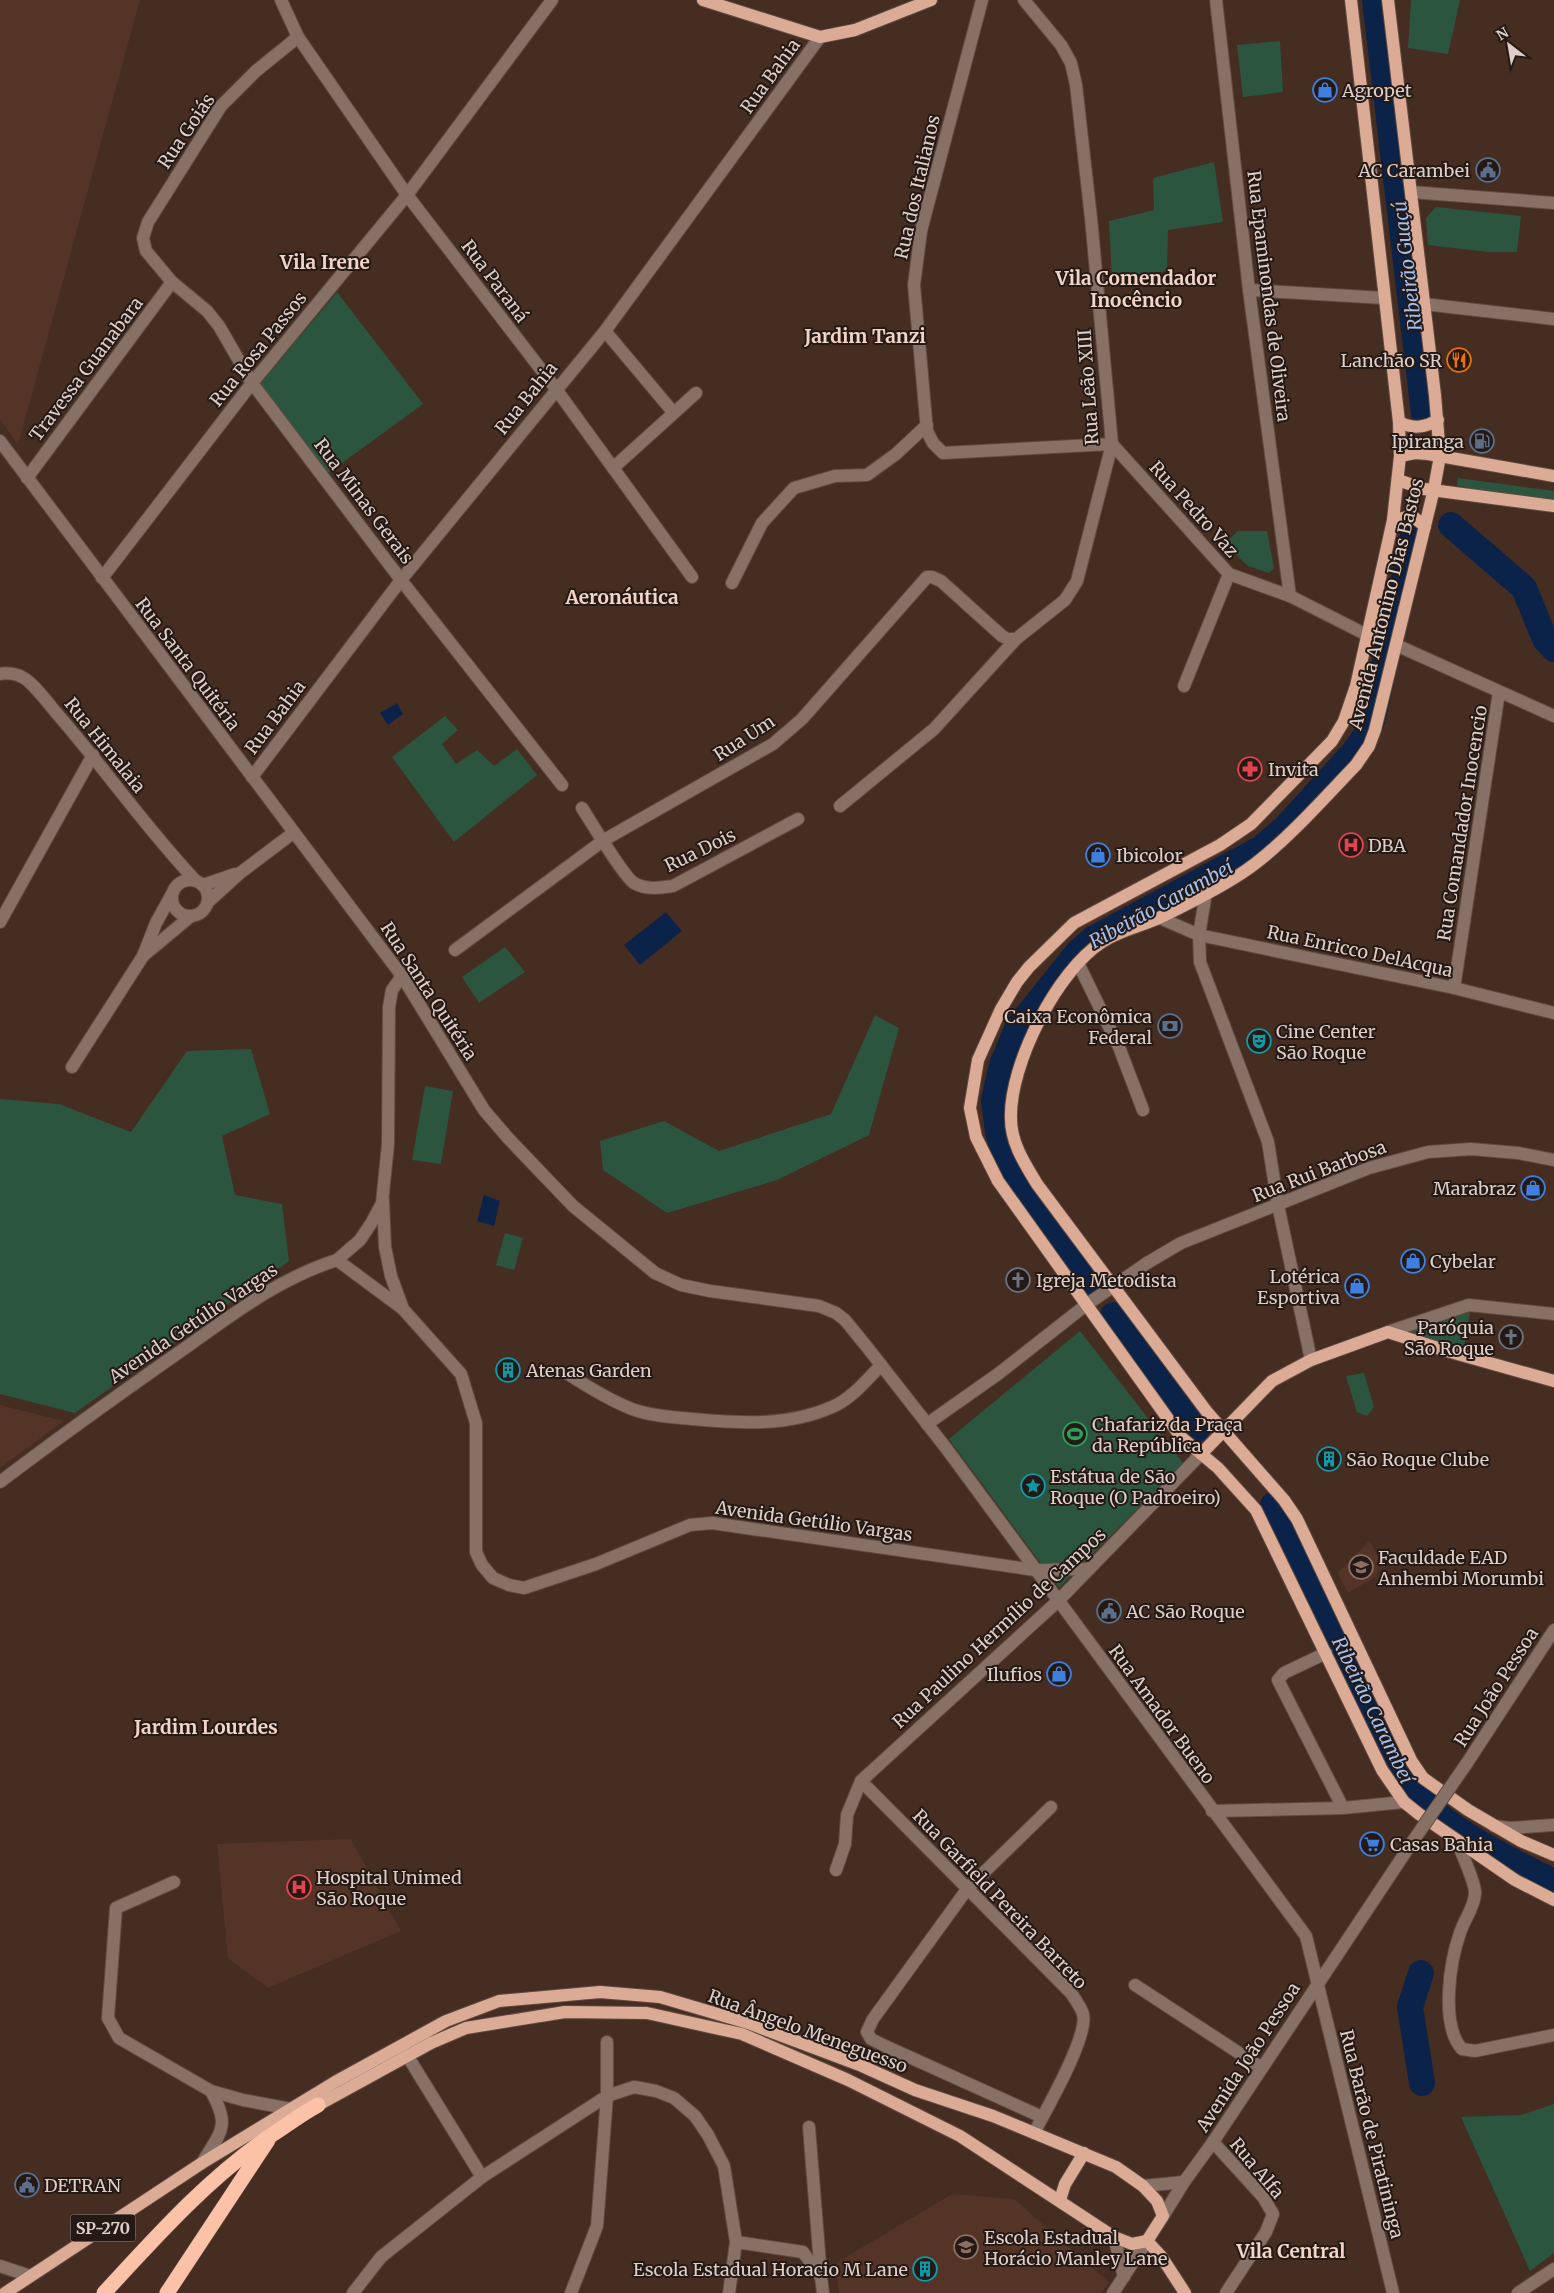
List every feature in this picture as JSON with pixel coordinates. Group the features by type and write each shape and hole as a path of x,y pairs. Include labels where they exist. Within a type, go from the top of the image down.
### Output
{"highway":[{"path":"104,2293 187,2204 246,2152 318,2105"},
{"path":"167,2293 271,2136"}],"main road":[{"path":"703,0 820,36 855,30 931,0"},
{"name":"Avenida Antonino Dias Bastos","path":"1352,0 1399,422 1400,456 1393,520 1353,695 1344,721 1332,741 1251,824 1220,845 1074,923 1017,982 1001,1008 978,1060 970,1108 976,1138 998,1181 1181,1437 1231,1481 1256,1510 1382,1770 1404,1802 1458,1843 1515,1880 1554,1900"},
{"name":"Avenida Antonino Dias Bastos","path":"1388,0 1438,420 1440,456 1434,490 1375,730 1369,746 1356,764 1256,863 1160,918 1104,940 1091,949 1078,963 1042,1014 1027,1047 1014,1088 1010,1120 1018,1151 1037,1184 1207,1412 1284,1500 1297,1519 1412,1762 1423,1778 1494,1826 1521,1841 1554,1855"},
{"path":"1399,422 1409,427 1417,428 1427,426 1438,420"},
{"path":"1400,456 1414,453 1440,456 1554,476"},
{"path":"1398,480 1416,488 1554,506"},
{"path":"1393,520 1412,516 1425,526"},
{"path":"1201,1454 1272,1380 1311,1360 1388,1332 1554,1381"},
{"name":"Rua Ângelo Meneguesso","path":"318,2105 446,2021 499,2001 600,1992 660,1998 748,2023 862,2066 915,2090 993,2116 1116,2166 1143,2186 1157,2201 1163,2216"},
{"name":"Rua Ângelo Meneguesso","path":"202,2163 336,2082 404,2050 466,2028 564,2012 647,2013 742,2034 848,2080 960,2136 1114,2236 1132,2244 1147,2241"},
{"path":"1060,2200 1065,2184 1084,2153"},
{"name":"SP-270","path":"5,2293 202,2163"},
{"name":"Avenida João Pessoa","path":"1147,2241 1163,2216"},
{"path":"1147,2241 1161,2256 1185,2293"}],"street":[{"name":"Rua Paraná","path":"281,0 298,38 407,195 556,389 692,577"},
{"name":"Rua Rosa Passos","path":"102,578 252,383 407,195 552,0"},
{"name":"Rua dos Italianos","path":"982,0 921,231 917,257 914,286 927,425 933,443 940,451 948,453 1112,444"},
{"name":"Rua Leão XIII","path":"840,806 934,729 1016,639 1065,600 1077,581 1112,444 1092,228 1076,85 1071,63 1061,45 1024,0"},
{"name":"Rua Epaminondas de Oliveira","path":"1216,0 1250,290 1290,596"},
{"name":"Rua Bahia","path":"252,777 401,580 605,331 820,36"},
{"name":"Rua Goiás","path":"143,238 148,222 221,106 256,71 298,38"},
{"path":"1411,192 1554,203"},
{"name":"Rua Minas Gerais","path":"143,238 146,251 172,282 207,311 219,326 252,383 401,580 562,785"},
{"name":"Travessa Guanabara","path":"27,478 172,282"},
{"path":"1250,290 1384,298"},
{"path":"1424,304 1554,319"},
{"path":"605,331 673,412"},
{"path":"613,468 696,393"},
{"path":"732,583 762,523 794,488 835,476 867,475 896,454 927,425"},
{"name":"Rua Santa Quitéria","path":"0,441 402,976 484,1110 508,1138 573,1206 655,1273 681,1285 710,1291 819,1306 845,1320 927,1424"},
{"name":"Rua Pedro Vaz","path":"1112,444 1228,574 1290,596 1367,635"},
{"path":"1184,686 1228,574"},
{"name":"Rua Um","path":"455,950 604,840 772,744 802,719 927,578 932,577 941,581 1002,636 1008,639 1016,639"},
{"path":"1396,646 1554,716"},
{"name":"Rua Himalaia","path":"0,674 4,672 23,677 93,755 172,856 199,883"},
{"name":"Rua Comandador Inocencio","path":"1454,988 1499,692"},
{"path":"0,922 93,755"},
{"name":"Rua Dois","path":"582,808 628,878 644,887 658,888 673,886 798,819"},
{"path":"143,956 191,916 200,914 208,902 240,873 294,833"},
{"name":"Rua Himalaia","path":"172,856 174,890"},
{"path":"72,1066 143,956 156,923 174,890 185,881 199,883 240,873"},
{"path":"199,883 208,893 208,902"},
{"path":"174,890 173,904 178,912 191,916"},
{"path":"1206,893 1199,936 1200,962 1207,985 1268,1142 1278,1205 1311,1360"},
{"name":"Rua Enricco DelAcqua","path":"1160,918 1199,936 1454,988 1554,1013"},
{"path":"1078,963 1119,1047 1143,1110"},
{"path":"337,1260 364,1234 376,1216 382,1197 388,1144 390,1007 392,990 402,976"},
{"name":"Rua Rui Barbosa","path":"927,1424 998,1374 1086,1304 1181,1244 1369,1168 1428,1152 1471,1149 1518,1153 1554,1160"},
{"path":"382,1197 385,1208 385,1248 391,1276 403,1309"},
{"name":"Avenida Getúlio Vargas","path":"0,1482 120,1394 269,1289 307,1270 337,1260 403,1309 461,1374 476,1423 476,1552 482,1565 493,1578 508,1585 524,1588 596,1564 690,1525 712,1523 1035,1570 1089,1570"},
{"path":"1388,1332 1469,1305 1554,1314"},
{"path":"568,1374 610,1399 633,1410 669,1417 749,1424 788,1419 832,1407 848,1397 881,1365"},
{"name":"Rua Amador Bueno","path":"927,1424 1306,1936 1317,1984"},
{"name":"Rua Paulino Hermílio de Campos","path":"860,1781 1058,1601 1201,1454"},
{"name":"Rua João Pessoa","path":"1413,1841 1467,1763 1554,1630"},
{"path":"1326,1653 1284,1673 1278,1680 1343,1808"},
{"path":"836,1870 845,1844 847,1815 860,1781"},
{"name":"Rua Garfield Pereira Barreto","path":"860,1781 1071,1993 1083,2014 1082,2032 1074,2052 1034,2133"},
{"path":"1212,1811 1343,1808 1404,1802"},
{"path":"1042,2117 885,2046 871,2039 867,2032 873,2019 968,1888 1051,1807"},
{"path":"1494,1826 1510,1828 1554,1826"},
{"name":"Avenida João Pessoa","path":"1163,2216 1413,1841"},
{"path":"1458,1843 1475,1887 1475,1895 1460,1933 1450,1969 1449,2007 1455,2040 1462,2049 1474,2051 1554,2034"},
{"path":"174,1882 116,1908 108,2018 119,2038 211,2091 243,2100 291,2109"},
{"name":"Rua Barão de Piratininga","path":"1317,1984 1334,2047 1392,2293"},
{"path":"1135,1985 1262,2068"},
{"path":"569,2292 597,2226 607,2096 607,2042"},
{"path":"404,2050 482,2177"},
{"path":"353,2293 380,2257 482,2177 607,2096 634,2087 656,2091 674,2098 695,2116 708,2135 724,2166 736,2242 729,2293"},
{"path":"202,2163 221,2131 222,2111 211,2091"},
{"path":"809,2127 823,2293"},
{"name":"Rua Alfa","path":"1213,2142 1263,2197 1273,2214 1266,2232 1226,2293"},
{"path":"1143,2186 1184,2182"},
{"path":"1114,2236 1124,2277"},
{"name":"Avenida João Pessoa","path":"1113,2293 1147,2241"},
{"path":"736,2242 803,2252 821,2277"},
{"path":"0,2266 30,2276"},
{"path":"1518,2293 1554,2269"}],"shaded area":[{"path":"0,0 140,0 18,445 0,419"},
{"path":"0,1405 64,1421 0,1468"},
{"name":"Faculdade EAD Anhembi Morumbi","path":"1370,1540 1380,1561 1377,1576 1348,1593 1338,1573"},
{"name":"Hospital Unimed São Roque","path":"351,1839 401,1931 268,1988 228,1958 217,1844"},
{"name":"Escola Estadual Horácio Manley Lane","path":"952,2194 1014,2199 1109,2282 1101,2293 839,2293 836,2263"}],"green space":[{"path":"1411,0 1460,0 1448,54 1408,48"},
{"path":"1280,41 1283,92 1243,97 1237,45"},
{"path":"1214,162 1223,222 1168,230 1167,271 1112,279 1109,221 1154,210 1153,178"},
{"path":"1436,207 1521,216 1517,252 1488,252 1428,245 1426,218"},
{"path":"337,292 423,404 327,474 260,384"},
{"path":"1458,478 1554,491 1554,501 1478,491 1457,485"},
{"path":"1238,531 1267,531 1274,568 1269,573 1248,566 1224,544"},
{"path":"445,716 458,730 442,744 456,764 477,750 494,766 517,749 537,775 454,842 392,757"},
{"path":"505,947 525,972 479,1003 462,977"},
{"path":"875,1015 899,1028 869,1135 777,1180 667,1213 603,1170 600,1141 664,1121 719,1151 831,1114"},
{"path":"251,1049 270,1114 222,1136 235,1195 282,1204 289,1261 75,1413 0,1394 0,1099 59,1104 131,1132 187,1051"},
{"path":"425,1086 453,1091 441,1164 412,1160"},
{"path":"505,1233 523,1238 514,1270 496,1265"},
{"path":"1471,1308 1463,1352 1399,1332"},
{"path":"1080,1331 1183,1463 1059,1588 949,1439"},
{"path":"1364,1373 1374,1407 1367,1416 1357,1412 1346,1376"},
{"path":"1554,2104 1554,2253 1530,2271 1461,2117 1521,2115"}],"water":[{"path":"397,703 403,714 388,725 380,713"},
{"path":"666,912 682,931 640,965 624,945"},
{"path":"484,1195 500,1201 494,1226 477,1221"},
{"name":"Chafariz da Praça da República","path":"1074,1424 1082,1427 1085,1435 1082,1443 1074,1446 1066,1443 1063,1435 1066,1427"}],"waterway":[{"name":"Ribeirão Guaçú","path":"1375,0 1424,414"},
{"path":"1451,525 1524,588 1545,639 1554,649"},
{"name":"Ribeirão Carambeí","path":"1089,1283 1027,1196 1007,1164 998,1132 994,1100 1002,1065 1018,1027 1077,953 1093,939 1260,849 1285,828 1353,753 1366,735 1372,721 1414,531"},
{"name":"Ribeirão Carambeí","path":"1113,1315 1197,1429"},
{"name":"Ribeirão Carambeí","path":"1273,1505 1399,1768 1411,1788 1426,1805 1460,1831 1498,1854 1554,1882"},
{"path":"1421,1973 1410,2007 1422,2083"}],"place":[{"name":"Agropet","path":"1325,90"},
{"name":"AC Carambei","path":"1488,170"},
{"name":"Lanchão SR","path":"1459,360"},
{"name":"Ipiranga","path":"1482,441"},
{"name":"Invita","path":"1250,769"},
{"name":"DBA","path":"1351,845"},
{"name":"Ibicolor","path":"1098,855"},
{"name":"Caixa Econômica Federal","path":"1170,1026"},
{"name":"Cine Center São Roque","path":"1259,1041"},
{"name":"Marabraz","path":"1533,1188"},
{"name":"Cybelar","path":"1413,1261"},
{"name":"Igreja Metodista","path":"1018,1280"},
{"name":"Lotérica Esportiva","path":"1357,1286"},
{"name":"Paróquia São Roque","path":"1511,1337"},
{"name":"Atenas Garden","path":"508,1370"},
{"name":"Chafariz da Praça da República","path":"1075,1434"},
{"name":"São Roque Clube","path":"1329,1459"},
{"name":"Estátua de São Roque (O Padroeiro)","path":"1033,1486"},
{"name":"Faculdade EAD Anhembi Morumbi","path":"1361,1567"},
{"name":"AC São Roque","path":"1109,1611"},
{"name":"Ilufios","path":"1059,1674"},
{"name":"Casas Bahia","path":"1372,1844"},
{"name":"Hospital Unimed São Roque","path":"299,1887"},
{"name":"DETRAN","path":"27,2185"},
{"name":"Escola Estadual Horácio Manley Lane","path":"966,2247"},
{"name":"Escola Estadual Horacio M Lane","path":"925,2269"}],"district":[{"name":"Vila Irene","path":"325,262"},
{"name":"Vila Comendador Inocêncio","path":"1136,289"},
{"name":"Jardim Tanzi","path":"865,336"},
{"name":"Aeronáutica","path":"622,597"},
{"name":"Jardim Lourdes","path":"206,1727"},
{"name":"Vila Central","path":"1291,2251"}]}
